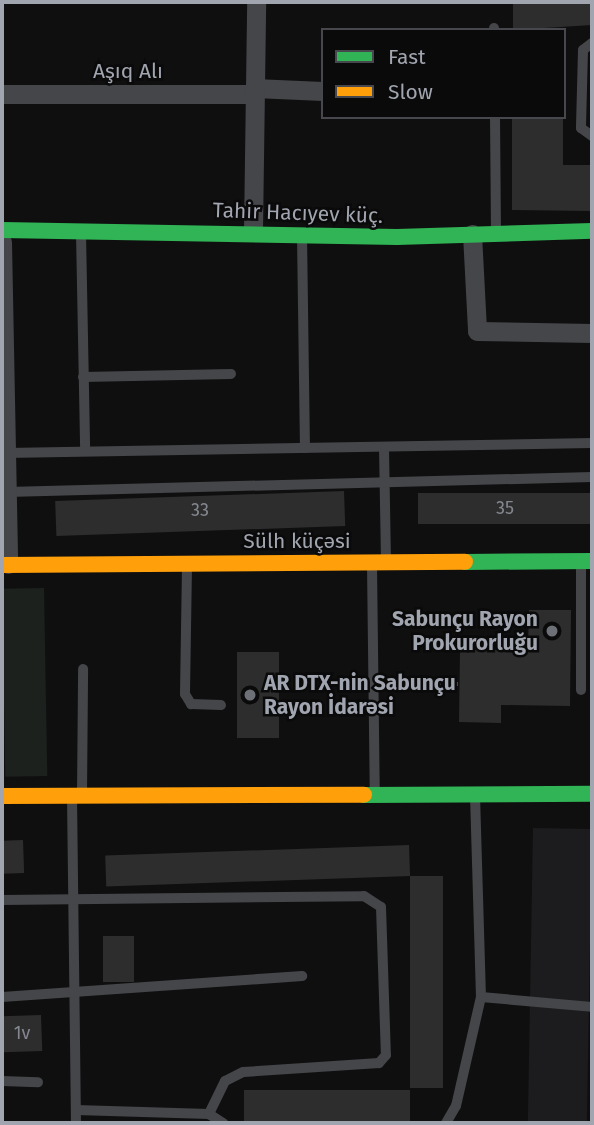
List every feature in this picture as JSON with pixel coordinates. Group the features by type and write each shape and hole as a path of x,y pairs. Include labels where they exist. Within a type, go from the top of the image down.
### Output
{"street":[{"path":"253,230 256,2"},
{"name":"Aşıq Alı","path":"2,93 321,91"},
{"name":"Tahir Hacıyev küç.","path":"2,230 253,230 472,234 592,231"},
{"path":"472,234 477,331 592,334"},
{"path":"2,242 7,492 5,564"},
{"name":"Sülh küçəsi","path":"5,564 587,561"},
{"path":"2,796 592,794"}],"lane":[{"path":"592,43 583,50 582,128 592,136"},
{"path":"495,119 496,233"},
{"path":"81,231 85,449"},
{"path":"302,231 305,448"},
{"path":"83,377 231,374"},
{"path":"6,453 85,449 592,443"},
{"path":"376,795 374,684 384,447"},
{"path":"7,492 592,477"},
{"path":"581,690 587,561"},
{"path":"187,562 185,694 191,704 221,705"},
{"path":"76,1123 74,899 83,669"},
{"path":"446,1123 456,1106 481,997 475,794"},
{"path":"2,900 364,896 381,907 386,1055 371,1067 243,1072 225,1081 209,1114"},
{"path":"2,997 75,997 302,976"},
{"path":"481,997 592,1007"},
{"path":"2,1081 38,1082"},
{"path":"76,1110 209,1114 223,1123"}],"path":[{"path":"374,684 459,684"}],"shaded area":[{"path":"44,588 47,776 5,777 2,589"},
{"path":"533,828 592,829 587,1123 528,1123"}],"building":[{"path":"513,2 592,2 592,25 513,28"},
{"path":"512,119 563,119 563,165 592,165 592,211 512,210"},
{"path":"344,491 345,526 56,536 55,501"},
{"path":"418,493 592,493 592,524 418,524"},
{"path":"529,610 571,610 570,706 501,705 501,723 459,722 460,650 528,650"},
{"path":"237,652 279,652 279,738 237,738"},
{"path":"23,840 24,873 3,874 2,841"},
{"path":"409,845 410,876 106,887 105,856"},
{"path":"410,876 443,876 443,1088 410,1088"},
{"path":"103,936 134,936 134,982 103,982"},
{"path":"41,1015 42,1051 3,1052 2,1016"},
{"path":"244,1090 410,1090 410,1121 244,1121"}],"traffic: fast":[{"path":"2,230 397,237 592,231"},
{"path":"465,562 592,561"},
{"path":"364,795 592,794"}],"traffic: slow":[{"path":"2,565 465,562"},
{"path":"2,796 364,795"}],"place":[{"name":"Sabunçu Rayon Prokurorluğu","path":"552,631"},
{"name":"AR DTX-nin Sabunçu Rayon İdarəsi","path":"250,695"}]}
